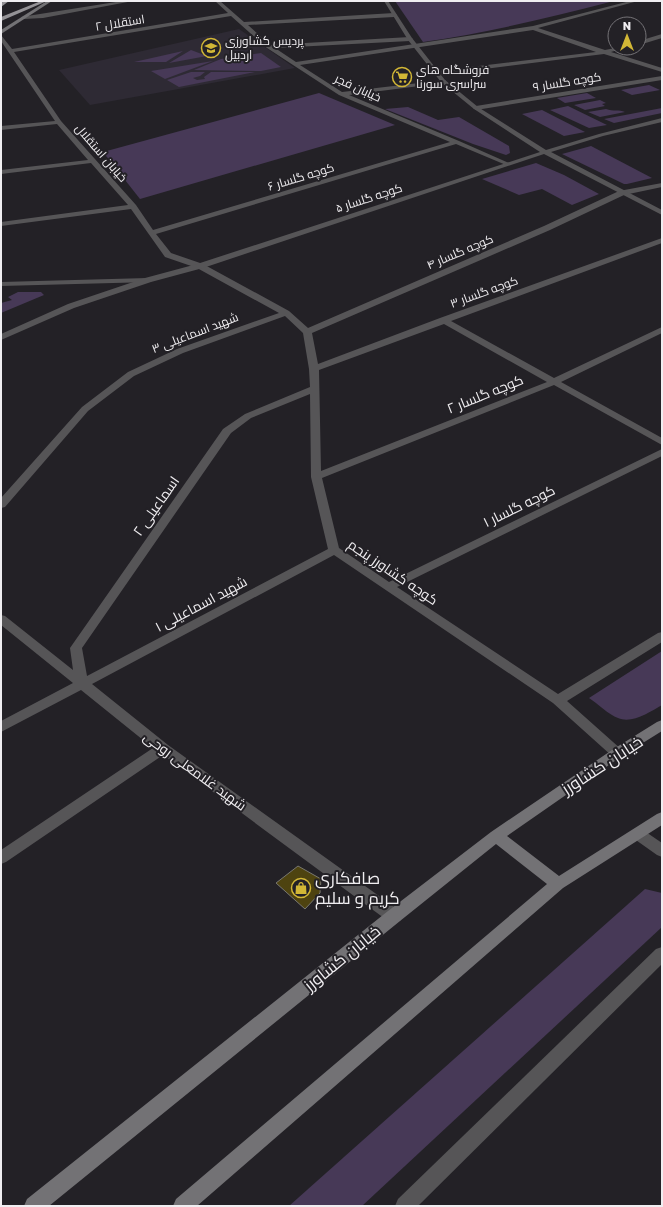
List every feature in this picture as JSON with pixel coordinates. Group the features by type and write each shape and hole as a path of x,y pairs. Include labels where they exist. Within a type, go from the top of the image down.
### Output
{"highway":[{"path":"1,5 8,1"},
{"path":"1,19 45,1"}],"main road":[{"path":"1,32 50,1"},
{"name":"خیابان کشاورز","path":"34,1206 394,916 496,836 617,753 662,726"},
{"path":"183,1206 558,884 662,818"},
{"path":"496,836 558,884"}],"street":[{"path":"24,17 43,16 131,1"},
{"name":"خیابان فجر","path":"217,1 269,48 341,94 508,164"},
{"path":"386,1 410,39 443,82 476,108 545,152 662,213"},
{"path":"616,1 626,5"},
{"path":"294,64 416,47 533,28 626,5 636,1"},
{"name":"استقلال ۲","path":"11,51 232,14"},
{"path":"243,24 394,15"},
{"path":"533,28 662,70"},
{"name":"خیابان استقلال","path":"1,36 59,122 134,207 163,250 168,255 200,266"},
{"path":"647,41 662,36"},
{"path":"269,48 410,39"},
{"path":"437,73 606,52"},
{"name":"کوچه گلسار ۹","path":"476,108 662,78"},
{"path":"341,94 443,82"},
{"name":"کوچه گلسار ۵","path":"148,280 200,266 545,152 601,135 662,120"},
{"path":"1,128 59,122"},
{"name":"کوچه گلسار ۶","path":"152,233 457,142"},
{"path":"1,172 94,161"},
{"name":"کوچه گلسار ۴","path":"307,332 548,228 622,193 662,185"},
{"path":"1,224 134,207"},
{"name":"کوچه گلسار ۳","path":"314,369 662,240"},
{"path":"200,266 286,313 307,332"},
{"path":"1,284 148,280"},
{"path":"1,337 71,306 148,280"},
{"name":"شهید اسماعیلی ۳","path":"1,505 85,409 132,374 180,351 286,313"},
{"path":"443,320 662,442"},
{"name":"کوچه گلسار ۲","path":"316,477 554,382 662,330"},
{"name":"کوچه کشاورز پنجم","path":"307,332 314,369 316,477 334,550 558,700 617,753"},
{"name":"اسماعیلی ۲","path":"82,684 76,648 227,431 248,416 314,389"},
{"name":"کوچه گلسار ۱","path":"388,587 662,452"},
{"name":"شهید اسماعیلی ۱","path":"1,727 334,550"},
{"name":"شهید غلامعلی روحی","path":"1,619 163,748 394,916"},
{"path":"558,700 662,636"},
{"path":"1,858 163,748"},
{"path":"638,834 662,851"},
{"path":"405,1206 662,954"}],"shaded area":[{"path":"395,1 610,2 517,25 423,42"},
{"name":"پردیس کشاورزی اردبیل","path":"239,29 295,68 90,105 59,70"},
{"path":"191,50 207,56 169,63"},
{"path":"183,51 166,62 134,62"},
{"path":"261,53 281,67 261,71 194,70 221,59"},
{"path":"213,61 165,79 151,71"},
{"path":"191,72 205,72 200,76 193,78 197,80 205,79 204,77 211,72 255,72 179,87 167,80"},
{"path":"649,85 660,90 632,95 621,90"},
{"path":"319,93 395,125 140,199 103,152"},
{"path":"587,93 596,98 565,103 557,98"},
{"path":"600,100 606,103 602,104 605,106 585,110 574,105"},
{"path":"568,106 607,125 589,128 550,110"},
{"path":"408,107 438,120 459,117 509,146 510,153 506,155 473,144 385,109"},
{"path":"662,108 662,113 614,123 604,119"},
{"path":"606,109 625,112 600,117 588,112"},
{"path":"542,110 585,132 564,136 522,114"},
{"path":"591,146 652,178 624,184 562,154"},
{"path":"536,163 564,175 599,194 572,205 542,189 519,195 482,179"},
{"path":"18,292 41,292 44,295 1,313 1,303 12,300 8,297"},
{"path":"662,651 662,705 641,716 623,719 611,714 589,698"},
{"path":"645,889 662,893 662,927 362,1206 289,1206"}],"building":[{"name":"صافکاری کریم و سلیم","path":"298,866 321,879 320,893 305,909 276,883"}],"place":[{"name":"پردیس کشاورزی اردبیل","path":"211,48"},
{"name":"فروشگاه های سراسری سورنا","path":"402,77"},
{"name":"صافکاری کریم و سلیم","path":"301,888"}]}
